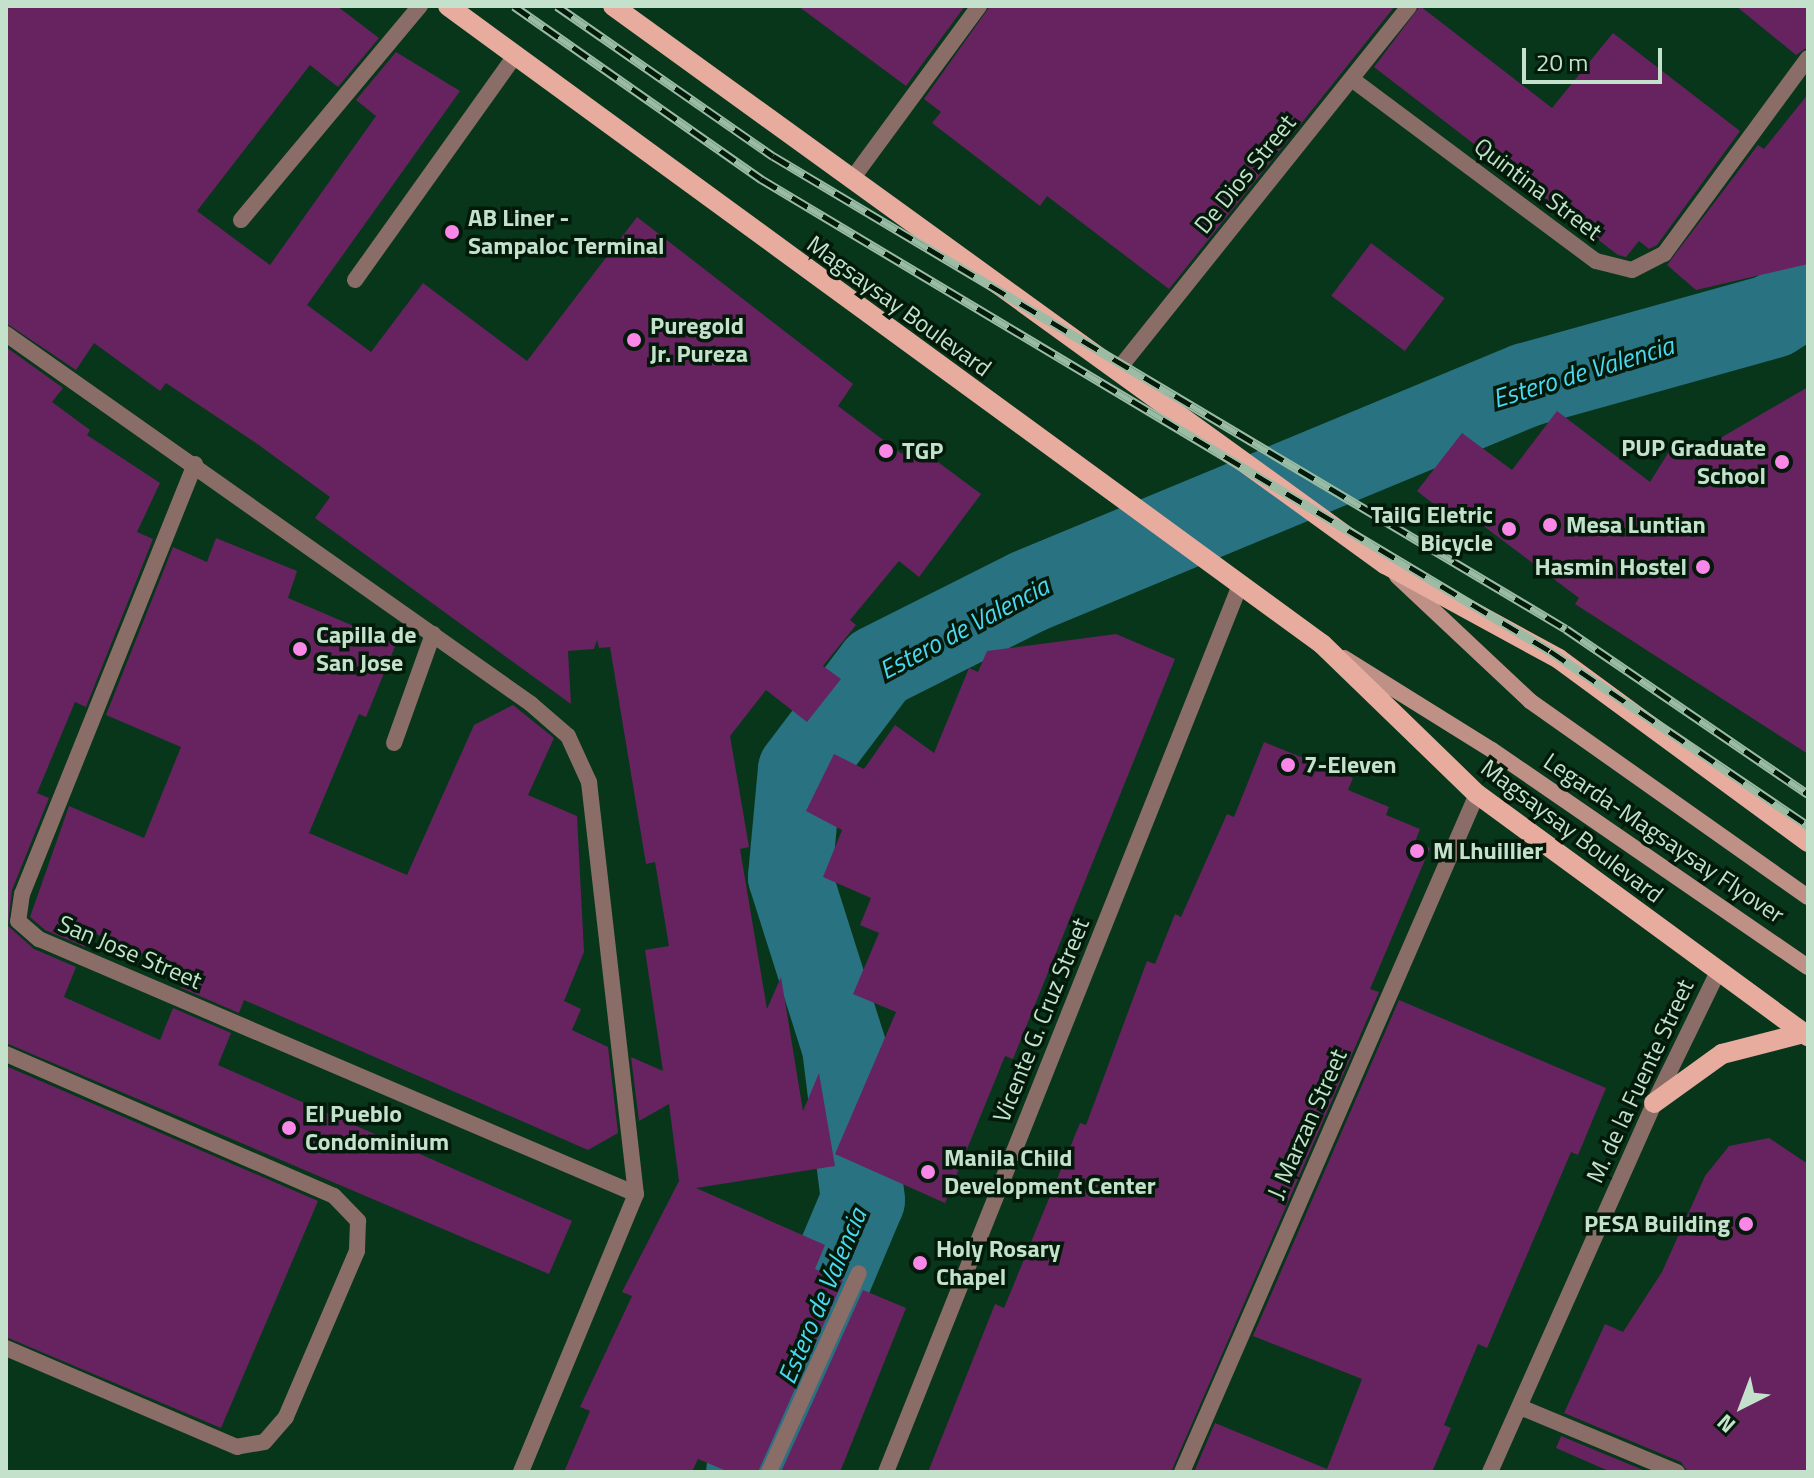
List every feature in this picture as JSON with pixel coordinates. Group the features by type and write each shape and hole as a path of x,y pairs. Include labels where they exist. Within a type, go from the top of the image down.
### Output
{"main road":[{"name":"Magsaysay Boulevard","path":"448,6 1322,644 1492,750"},
{"path":"613,6 1385,564 1559,659 1808,842"},
{"name":"Legarda-Magsaysay Flyover","path":"1385,564 1530,701 1808,897"},
{"name":"Magsaysay Boulevard","path":"1322,644 1477,794 1717,974 1806,1034"},
{"name":"Legarda-Magsaysay Flyover","path":"1492,750 1808,967"},
{"path":"1654,1103 1722,1054 1806,1034"}],"street":[{"path":"241,220 420,6"},
{"path":"852,179 979,6"},
{"name":"De Dios Street","path":"1117,371 1353,80 1409,6"},
{"path":"355,280 515,56"},
{"name":"Quintina Street","path":"1353,80 1596,261 1632,270 1664,254 1808,58"},
{"path":"6,334 433,634 568,736 589,782 636,1194 521,1472"},
{"name":"San Jose Street","path":"195,464 22,894 18,921 39,939 636,1194"},
{"name":"Vicente G. Cruz Street","path":"886,1472 1240,585"},
{"path":"394,743 433,634"},
{"name":"J. Marzan Street","path":"1182,1472 1477,794"},
{"name":"M. de la Fuente Street","path":"1490,1472 1654,1103 1717,974"},
{"path":"6,1054 334,1196 358,1221 351,1265 286,1417 264,1442 237,1447 6,1348"},
{"path":"769,1472 859,1273"},
{"path":"1520,1407 1677,1472"}],"building":[{"path":"6,6 337,6 379,38 338,87 310,65 197,211 270,265 376,116 356,100 396,52 460,91 307,305 371,352 423,283 527,361 637,217 853,384 838,406 902,454 911,442 981,494 919,577 899,561 850,620 856,625 823,666 841,679 807,722 766,690 730,736 749,847 740,849 767,1009 781,977 803,1111 819,1073 835,1166 696,1188 825,1245 815,1269 843,1281 758,1472 729,1472 698,1459 692,1472 564,1472 590,1411 580,1407 632,1296 622,1292 679,1181 669,1104 639,1121 631,1057 663,1071 645,950 669,946 655,862 646,864 610,647 599,648 597,640 594,649 568,651 571,704 315,518 330,497 256,443 166,383 160,391 94,343 76,370 6,323"},
{"path":"798,6 965,6 906,86"},
{"path":"990,6 1395,6 1169,289 1047,196 1040,206 932,123 941,112 924,99"},
{"path":"1420,6 1552,108 1613,33 1740,131 1657,245 1649,249 1639,241 1626,257 1618,255 1374,67"},
{"path":"1736,6 1808,6 1808,47 1796,55"},
{"path":"1808,94 1808,264 1696,290 1667,265 1758,145 1764,149"},
{"path":"1371,243 1444,298 1405,351 1331,296"},
{"path":"6,347 63,388 52,402 90,430 87,435 160,483 137,532 153,539 86,707 75,702 37,793 49,798 12,890 8,926 34,949 76,967 64,997 160,1040 173,1008 231,1033 218,1065 572,1221 549,1274 6,1043"},
{"path":"1808,387 1808,754 1575,604 1579,598 1461,509 1453,519 1417,491 1462,433 1512,470 1557,411 1650,482 1678,437 1698,451"},
{"path":"216,538 297,571 288,598 396,644 366,717 359,714 309,833 407,875 474,725 513,705 554,738 528,795 577,816 584,952 564,1001 581,1009 572,1030 608,1047 618,1133 588,1150 244,1000 239,1013 181,988 188,973 91,932 85,947 45,930 30,917 69,806 144,838 181,747 106,715 173,547 207,562"},
{"path":"1116,634 1175,659 1013,1059 1005,1056 945,1203 835,1154 896,1012 853,994 879,933 860,925 871,898 823,877 842,830 806,811 834,754 864,769 895,725 934,753 969,668 978,672 987,651"},
{"path":"1264,742 1353,778 1348,790 1389,807 1386,815 1420,829 1415,842 1430,848 1370,989 1379,992 1171,1472 928,1472 995,1304 1004,1308 1080,1123 1086,1125 1147,961 1155,964 1175,914 1181,917 1227,814 1234,817"},
{"path":"1399,1000 1606,1088 1578,1155 1571,1152 1487,1348 1478,1344 1444,1425 1451,1428 1432,1472 1194,1472 1215,1423 1327,1469 1362,1379 1253,1336"},
{"path":"6,1066 318,1201 221,1428 6,1337"},
{"path":"1769,1138 1808,1164 1808,1472 1688,1472 1681,1462 1564,1413 1605,1324 1623,1332 1662,1272 1705,1176 1729,1146"},
{"path":"863,1290 906,1308 840,1472 781,1472"},
{"path":"1561,1436 1648,1472 1611,1472 1556,1448"}],"waterway":[{"name":"Estero de Valencia","path":"748,1472 863,1200 844,1047 790,877 800,770 878,667 1027,592 1526,385 1773,316 1808,294"}],"railway":[{"path":"514,6 761,179 1550,651 1808,826"},
{"path":"557,6 773,156 1566,629 1808,794"}],"place":[{"name":"AB Liner - Sampaloc Terminal","path":"452,232"},
{"name":"Puregold Jr. Pureza","path":"634,340"},
{"name":"TGP","path":"886,451"},
{"name":"PUP Graduate School","path":"1782,462"},
{"name":"Mesa Luntian","path":"1550,525"},
{"name":"TailG Eletric Bicycle","path":"1509,529"},
{"name":"Hasmin Hostel","path":"1703,567"},
{"name":"Capilla de San Jose","path":"300,649"},
{"name":"7-Eleven","path":"1288,765"},
{"name":"M Lhuillier","path":"1417,851"},
{"name":"El Pueblo Condominium","path":"289,1128"},
{"name":"Manila Child Development Center","path":"928,1172"},
{"name":"PESA Building","path":"1746,1224"},
{"name":"Holy Rosary Chapel","path":"920,1263"}]}
